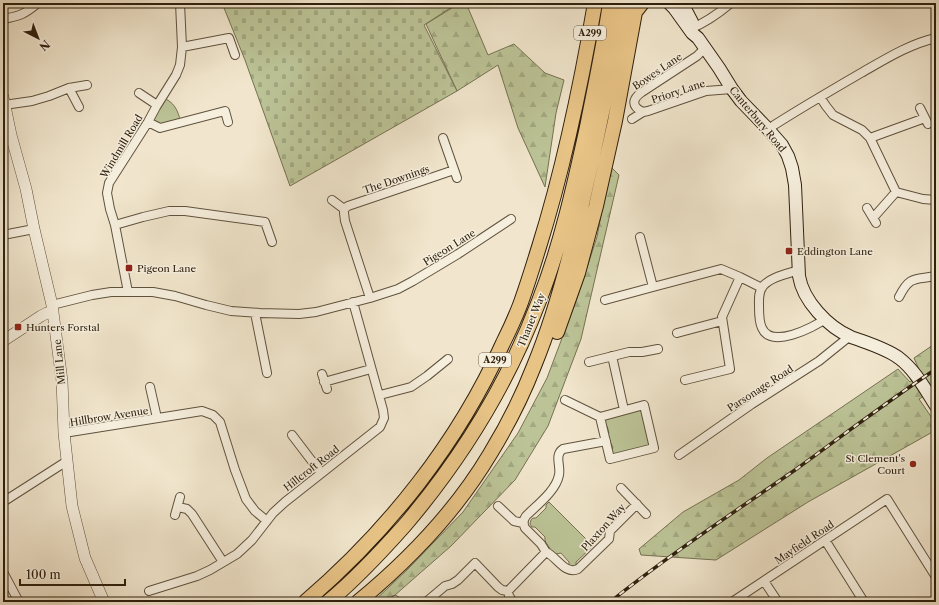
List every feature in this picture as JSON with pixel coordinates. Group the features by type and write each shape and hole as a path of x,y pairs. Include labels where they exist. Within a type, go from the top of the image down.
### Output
{"highway":[{"name":"Thanet Way","path":"328,602 388,545 437,485 462,450 488,408 518,351 540,299 564,224 582,147 610,3"},
{"name":"Thanet Way","path":"358,602 410,556 441,521 478,473 506,426 522,394 552,319 566,272 593,158 623,3"},
{"name":"A299","path":"506,426 519,415 542,370 578,273 594,214 615,121 635,12 642,3"},
{"name":"A299","path":"304,602 336,574 370,540 427,472 456,429 496,359 520,306 550,214 567,147 587,48 589,7"}],"main road":[{"name":"Canterbury Road","path":"669,3 696,36 741,101 782,145 788,156 795,185 799,270 801,285 805,294 825,319 840,331 884,350 904,362 919,380 936,406"},
{"name":"Canterbury Road","path":"682,3 696,36"}],"street":[{"path":"3,20 27,12 38,3"},
{"name":"Windmill Road","path":"128,292 107,193 110,183 176,75 180,64 182,47 180,3"},
{"path":"696,36 707,21 731,3"},
{"name":"Bowes Lane","path":"643,112 638,109 635,104 634,101 636,97 697,56 696,36"},
{"path":"182,47 229,38 235,55"},
{"path":"768,129 799,109 895,54 925,41 936,38"},
{"path":"3,101 32,101 69,88 87,85"},
{"path":"69,88 79,107"},
{"name":"Priory Lane","path":"632,119 643,112 706,91 732,89"},
{"path":"139,93 157,105"},
{"path":"820,97 833,115 862,130 870,138 896,192 923,199 936,200"},
{"name":"Mill Lane","path":"3,101 26,189 53,308 62,381 66,461 72,506 85,558 104,602"},
{"path":"870,138 927,121 920,108"},
{"path":"148,122 160,128 225,111 228,122"},
{"name":"The Downings","path":"344,209 348,206 456,174 443,138"},
{"path":"867,208 875,221 896,192"},
{"path":"332,200 344,209 344,221 370,298"},
{"path":"115,225 143,216 169,211 185,211 265,222 272,242"},
{"name":"Pigeon Lane","path":"53,308 111,292 153,292 175,296 232,311 299,314 316,312 398,289 474,245 511,218"},
{"path":"3,236 34,229"},
{"path":"640,237 654,287"},
{"path":"605,300 721,269 762,288"},
{"path":"799,270 767,282 762,288 759,298 761,327 767,334 773,337 778,337 794,334 813,327 825,319"},
{"path":"899,297 909,282 914,279 936,276"},
{"path":"685,380 730,369 722,317 740,277"},
{"name":"Hillcroft Road","path":"149,591 197,576 237,554 252,540 273,513 285,502 380,427 384,418 380,395 353,302"},
{"path":"3,341 53,308"},
{"path":"255,313 267,373"},
{"path":"677,332 722,321"},
{"name":"Parsonage Road","path":"679,455 752,404 819,362 850,336"},
{"path":"589,362 629,352 642,352 658,349"},
{"path":"612,356 624,410"},
{"path":"380,395 411,387 448,359"},
{"path":"324,382 372,368"},
{"name":"Hillbrow Avenue","path":"150,387 157,418"},
{"path":"565,400 600,416 644,405 654,448 610,459 600,416"},
{"name":"Hillbrow Avenue","path":"64,433 202,411 213,415 220,422 246,499 255,511 267,521"},
{"path":"292,435 321,473"},
{"path":"498,506 514,522 523,523 526,516 552,490 557,482 560,468 558,457 561,451 606,440"},
{"path":"3,502 66,461"},
{"name":"Plaxton Way","path":"621,488 646,514"},
{"path":"175,515 180,497"},
{"name":"Mayfield Road","path":"732,602 887,499 936,577"},
{"name":"Plaxton Way","path":"523,523 525,528 541,544 546,552 568,570 573,571 578,570 609,539 610,531 637,504"},
{"path":"178,506 192,514 223,562"},
{"path":"825,540 864,602"},
{"path":"508,591 546,552"},
{"path":"426,602 445,586 458,580 475,563 502,590 508,591"},
{"path":"3,572 19,602"},
{"path":"764,581 778,602"},
{"path":"508,591 513,602"}],"green space":[{"path":"222,3 458,3 424,25 457,91 290,186 245,60"},
{"path":"460,3 466,3 488,55 514,44 545,73 564,80 556,113 545,187 518,128 498,65 457,91 426,24"},
{"path":"162,97 175,107 181,122 160,128 148,122"},
{"path":"610,166 619,175 581,339 548,426 515,480 451,546 387,602 373,602 407,570 463,512 518,433 547,378 576,301 597,237"},
{"path":"936,343 936,391 935,390 919,399 936,424 936,430 808,502 716,560 641,555 639,549 683,512 739,480 767,458 898,369 910,382 921,374 914,358"},
{"path":"644,406 654,448 610,459 609,453 613,448 611,443 606,441 605,437 609,433 607,426 602,423 600,417"},
{"path":"549,502 593,546 576,562 576,565 574,566 569,566 569,562 561,553 556,554 551,551 545,541 545,537 530,524 531,520 536,518 546,508 546,505"}],"railway":[{"path":"610,602 678,551 795,470 936,369"}],"place":[{"name":"Eddington Lane","path":"789,251"},
{"name":"Pigeon Lane","path":"129,268"},
{"name":"Hunters Forstal","path":"18,327"},
{"name":"St Clement's Court","path":"913,464"}]}
